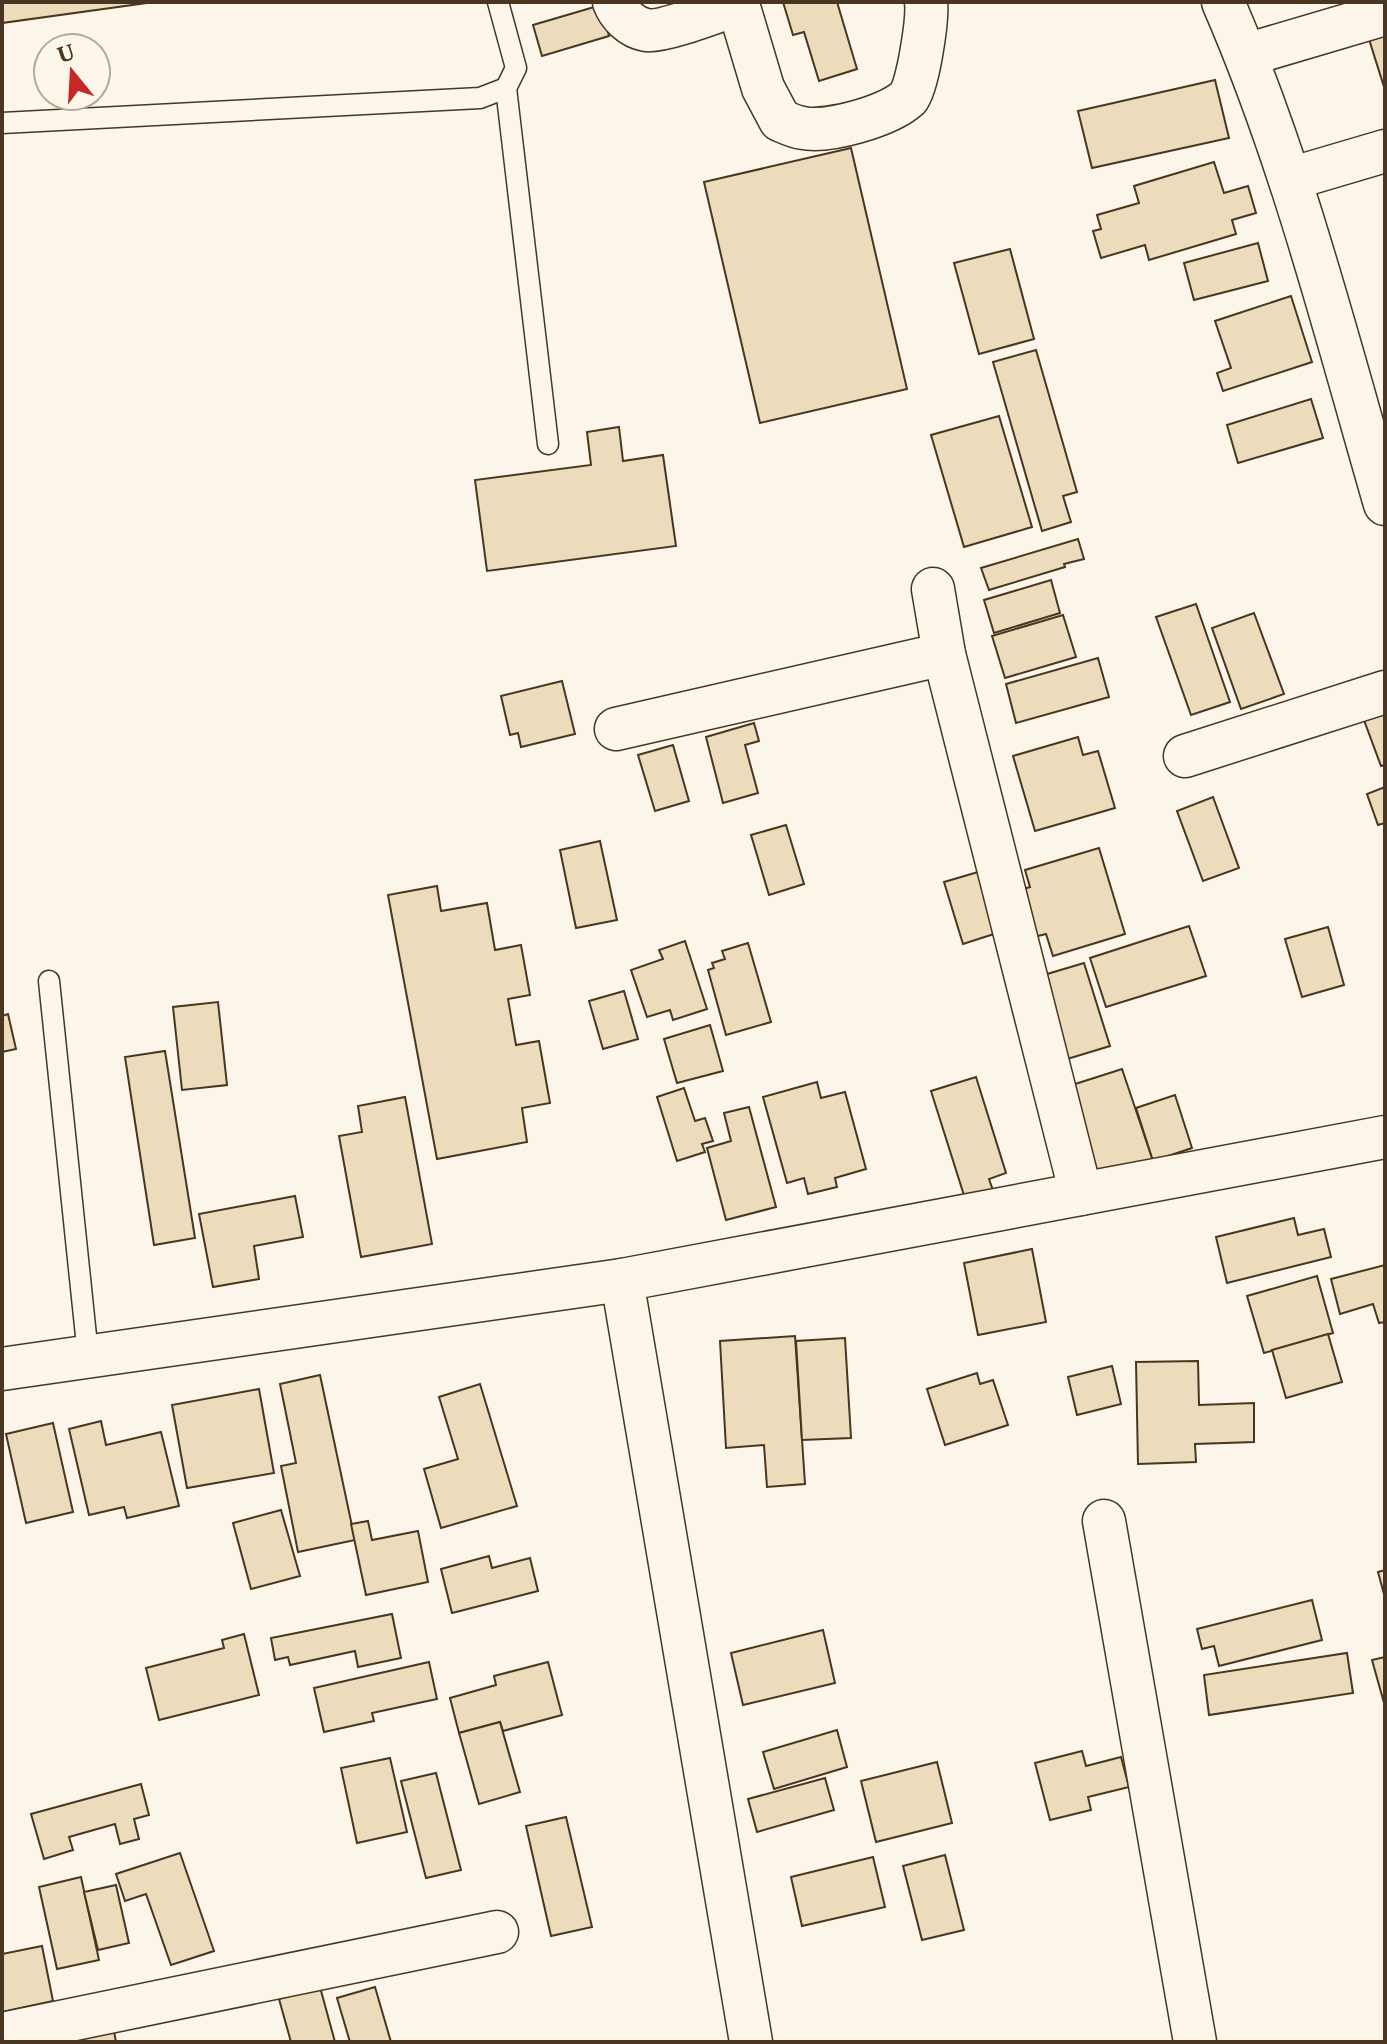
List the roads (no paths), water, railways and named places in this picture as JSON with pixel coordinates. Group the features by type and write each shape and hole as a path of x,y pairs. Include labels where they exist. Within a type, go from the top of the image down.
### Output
{"street":[{"path":"614,2 618,13 648,30 738,3 747,43 763,88 780,120 805,129 839,126 885,113 910,96 921,60 926,2"},
{"path":"1223,2 1246,55 1290,179 1385,504"},
{"path":"1246,55 1385,14"},
{"path":"1290,179 1385,151"},
{"path":"933,589 944,654 1081,1194"},
{"path":"616,729 944,654"},
{"path":"1185,756 1385,692"},
{"path":"2,1369 622,1280 1384,1141"},
{"path":"622,1280 751,2042"},
{"path":"1104,1521 1195,2042"},
{"path":"2,2034 497,1932"}],"lane":[{"path":"498,2 516,68 506,88 548,444"},
{"path":"2,123 480,98 506,88"},
{"path":"49,981 88,1355"}]}
